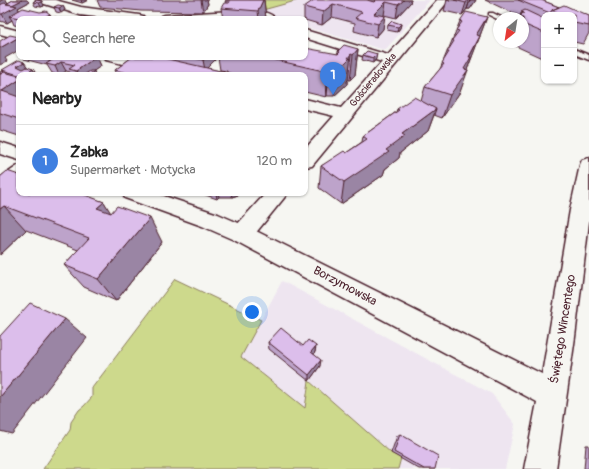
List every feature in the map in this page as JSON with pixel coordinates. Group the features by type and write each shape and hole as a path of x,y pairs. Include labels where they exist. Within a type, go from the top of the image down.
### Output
{"street":[{"path":"42,0 80,11 118,16"},
{"name":"Gościeradowska","path":"308,157 442,0"},
{"path":"232,16 256,14 262,16"},
{"path":"0,30 16,34"},
{"path":"308,35 391,60"},
{"path":"123,60 173,72"},
{"path":"308,105 345,114"},
{"path":"0,148 16,153"},
{"name":"Świętego Wincentego","path":"540,469 585,211 589,165"},
{"name":"Borzymowska","path":"141,196 210,220 242,234 552,394"},
{"path":"242,234 275,196"}],"lane":[{"path":"577,53 589,58"},
{"path":"0,183 16,170"}],"shaded area":[{"path":"232,0 430,0 385,50 308,28 308,16 274,16"},
{"path":"282,281 492,394 515,424 505,469 398,469 401,458 391,453 309,381 305,409 241,357"}],"green space":[{"path":"249,0 299,0 263,10"},
{"path":"175,279 261,320 241,357 305,408 309,381 391,453 401,458 398,469 43,469 70,430 71,422 79,410 92,397 92,388"}],"building":[{"path":"13,0 22,0 12,5 6,4"},
{"path":"36,0 42,1 39,3 33,2"},
{"path":"263,0 258,11 221,8 224,3 229,3 230,1 225,1"},
{"path":"314,0 367,0 374,2 376,0 404,0 398,5 386,2 374,14 385,16 378,24 355,18 362,12 333,4 323,12 304,7"},
{"path":"454,0 468,0 466,3"},
{"path":"518,0 541,0 559,7 551,12"},
{"path":"4,3 17,6 0,14 0,5"},
{"path":"58,5 63,6 59,8 54,7"},
{"path":"564,5 589,16 589,26 577,24 577,12 556,12 552,10"},
{"path":"23,8 40,12 46,11 50,14 46,16 16,16 16,17 9,16"},
{"path":"525,10 541,18 541,32 529,27 529,12 521,12"},
{"path":"466,12 487,17 476,35 480,36 464,69 468,70 450,95 425,87 444,64 442,63 454,41 452,40 459,31 456,30 462,22 460,21"},
{"path":"392,21 401,24 398,27 388,25"},
{"path":"10,35 16,36 16,39 0,48 0,41"},
{"path":"344,45 358,49 353,55 351,54 348,58 350,58 337,71 329,70 328,72 275,60 308,60 308,49 338,54 340,52 338,51"},
{"path":"367,51 377,54 373,58 363,55"},
{"path":"19,60 24,62 17,66 23,69 27,67 33,69 28,72 16,72 16,74 2,70"},
{"path":"52,60 92,60 76,71 69,69 75,65 61,62 55,66 46,64"},
{"path":"128,60 172,60 225,72 123,72 115,70"},
{"path":"4,72 16,75 16,82 2,91 16,96 16,118 0,113 0,74"},
{"path":"414,97 436,109 402,134 405,136 386,150 389,152 344,182 321,166 344,151 346,153 367,139 363,136 399,110 397,109"},
{"path":"7,171 16,174 16,196 88,196 104,202 97,208 111,213 117,206 150,218 98,279 64,265 89,238 4,206 0,209 0,177"},
{"path":"30,303 65,319 0,397 0,336"},
{"path":"281,328 303,346 308,340 316,346 311,352 321,360 309,375 268,342"},
{"path":"400,434 438,456 435,469 424,469 394,452"}],"place":[{"name":"Żabka","path":"333,95"}]}
